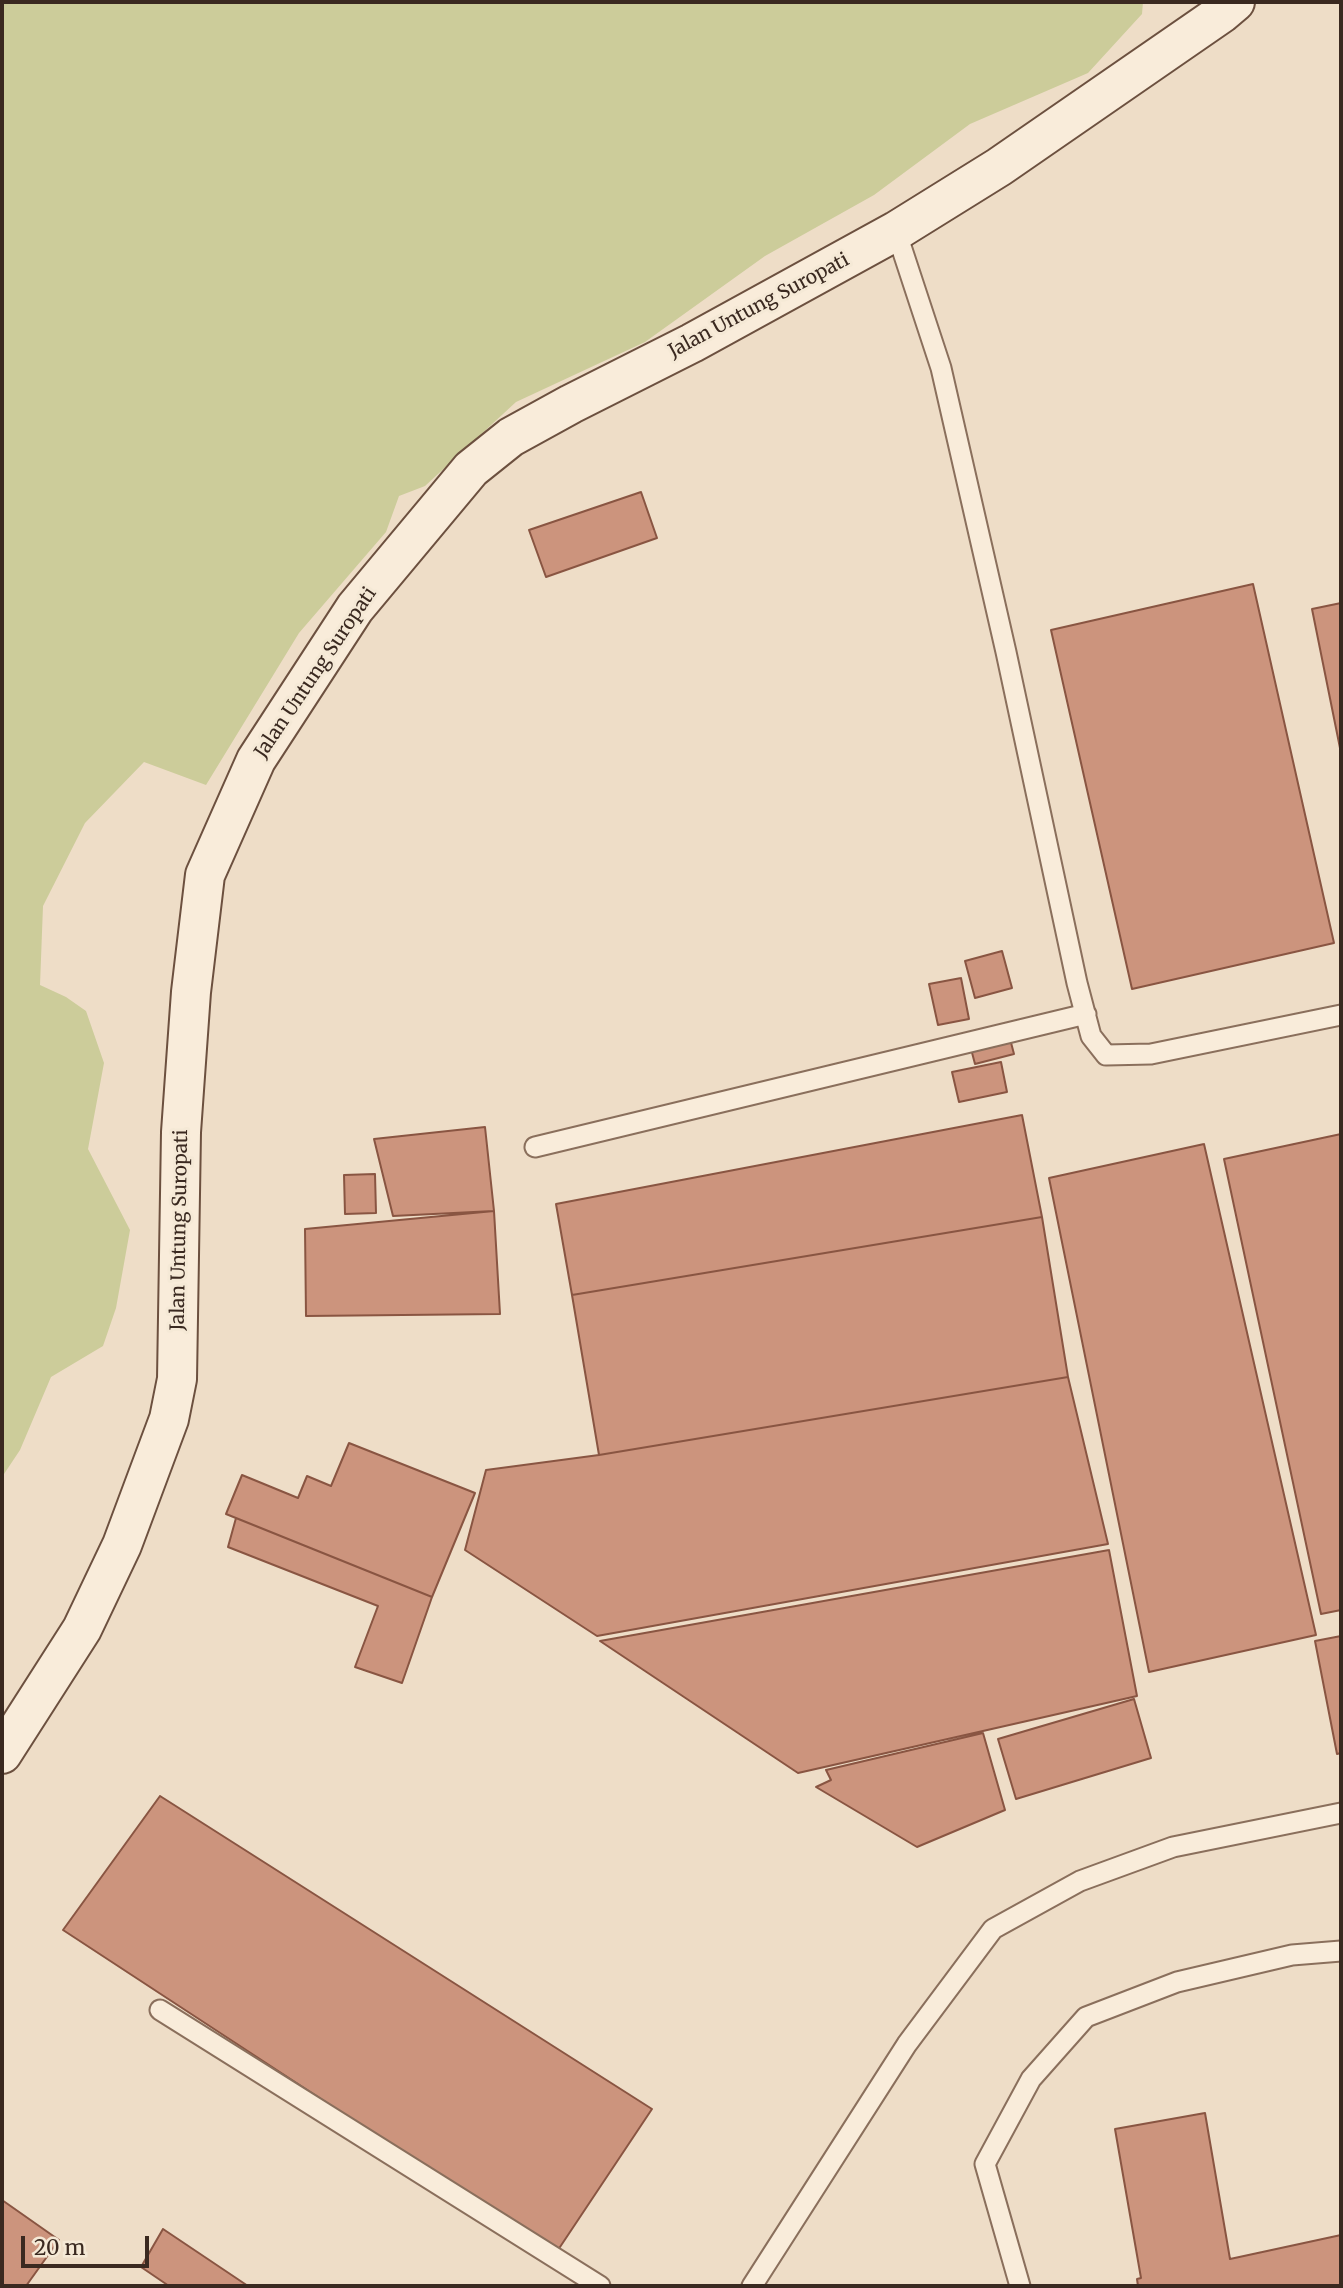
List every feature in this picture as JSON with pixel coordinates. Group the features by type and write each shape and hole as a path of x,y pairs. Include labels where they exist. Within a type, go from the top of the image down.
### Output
{"main road":[{"name":"Jalan Untung Suropati","path":"2,1754 82,1629 122,1545 169,1419 177,1379 180,1132 191,992 205,875 256,760 355,608 471,469 511,437 692,343 896,231 999,167 1235,2"}],"lane":[{"path":"896,231 941,368 1091,1036 1106,1055 1151,1054 1341,1015"},
{"path":"535,1147 1086,1014"},
{"path":"752,2286 907,2043 993,1929 1080,1881 1173,1847 1341,1813"},
{"path":"1020,2286 985,2164 1031,2079 1086,2017 1177,1982 1292,1955 1341,1951"},
{"path":"160,2010 600,2286"}],"green space":[{"path":"2,2 1143,2 1142,14 1088,73 970,124 874,195 765,256 645,342 516,402 425,486 399,496 386,532 299,633 206,785 144,762 85,823 43,906 40,985 66,997 86,1011 104,1063 88,1149 130,1230 116,1308 103,1346 51,1377 20,1450 2,1477"}],"building":[{"path":"641,492 657,538 546,577 529,530"},
{"path":"1253,584 1334,943 1132,989 1051,630"},
{"path":"1341,603 1341,753 1312,609"},
{"path":"1002,951 1012,988 975,998 965,961"},
{"path":"961,978 969,1019 938,1025 929,984"},
{"path":"1009,1035 1014,1054 975,1064 970,1045"},
{"path":"1001,1062 1007,1092 959,1102 952,1072"},
{"path":"1022,1115 1042,1217 572,1295 556,1204"},
{"path":"485,1127 494,1211 393,1216 374,1139"},
{"path":"1341,1134 1341,1610 1321,1614 1224,1159"},
{"path":"1204,1144 1316,1635 1149,1672 1049,1178"},
{"path":"375,1174 376,1213 345,1214 344,1175"},
{"path":"494,1211 500,1314 306,1316 305,1229"},
{"path":"1042,1217 1068,1377 599,1455 572,1295"},
{"path":"1068,1377 1108,1544 597,1636 465,1550 486,1470 599,1455"},
{"path":"349,1443 475,1493 432,1597 226,1514 242,1475 298,1498 307,1476 331,1486"},
{"path":"236,1518 432,1597 402,1683 355,1667 378,1606 228,1547"},
{"path":"1109,1550 1137,1696 798,1773 600,1641"},
{"path":"1341,1636 1341,1753 1337,1754 1315,1641"},
{"path":"1134,1699 1151,1758 1016,1799 998,1739"},
{"path":"983,1733 1005,1810 917,1847 816,1787 831,1780 826,1770"},
{"path":"160,1796 652,2109 556,2253 63,1930"},
{"path":"1205,2113 1230,2259 1341,2235 1341,2286 1138,2286 1137,2279 1141,2278 1115,2129"},
{"path":"2,2200 59,2240 26,2286 2,2286"},
{"path":"163,2229 248,2286 169,2286 141,2267"}]}
